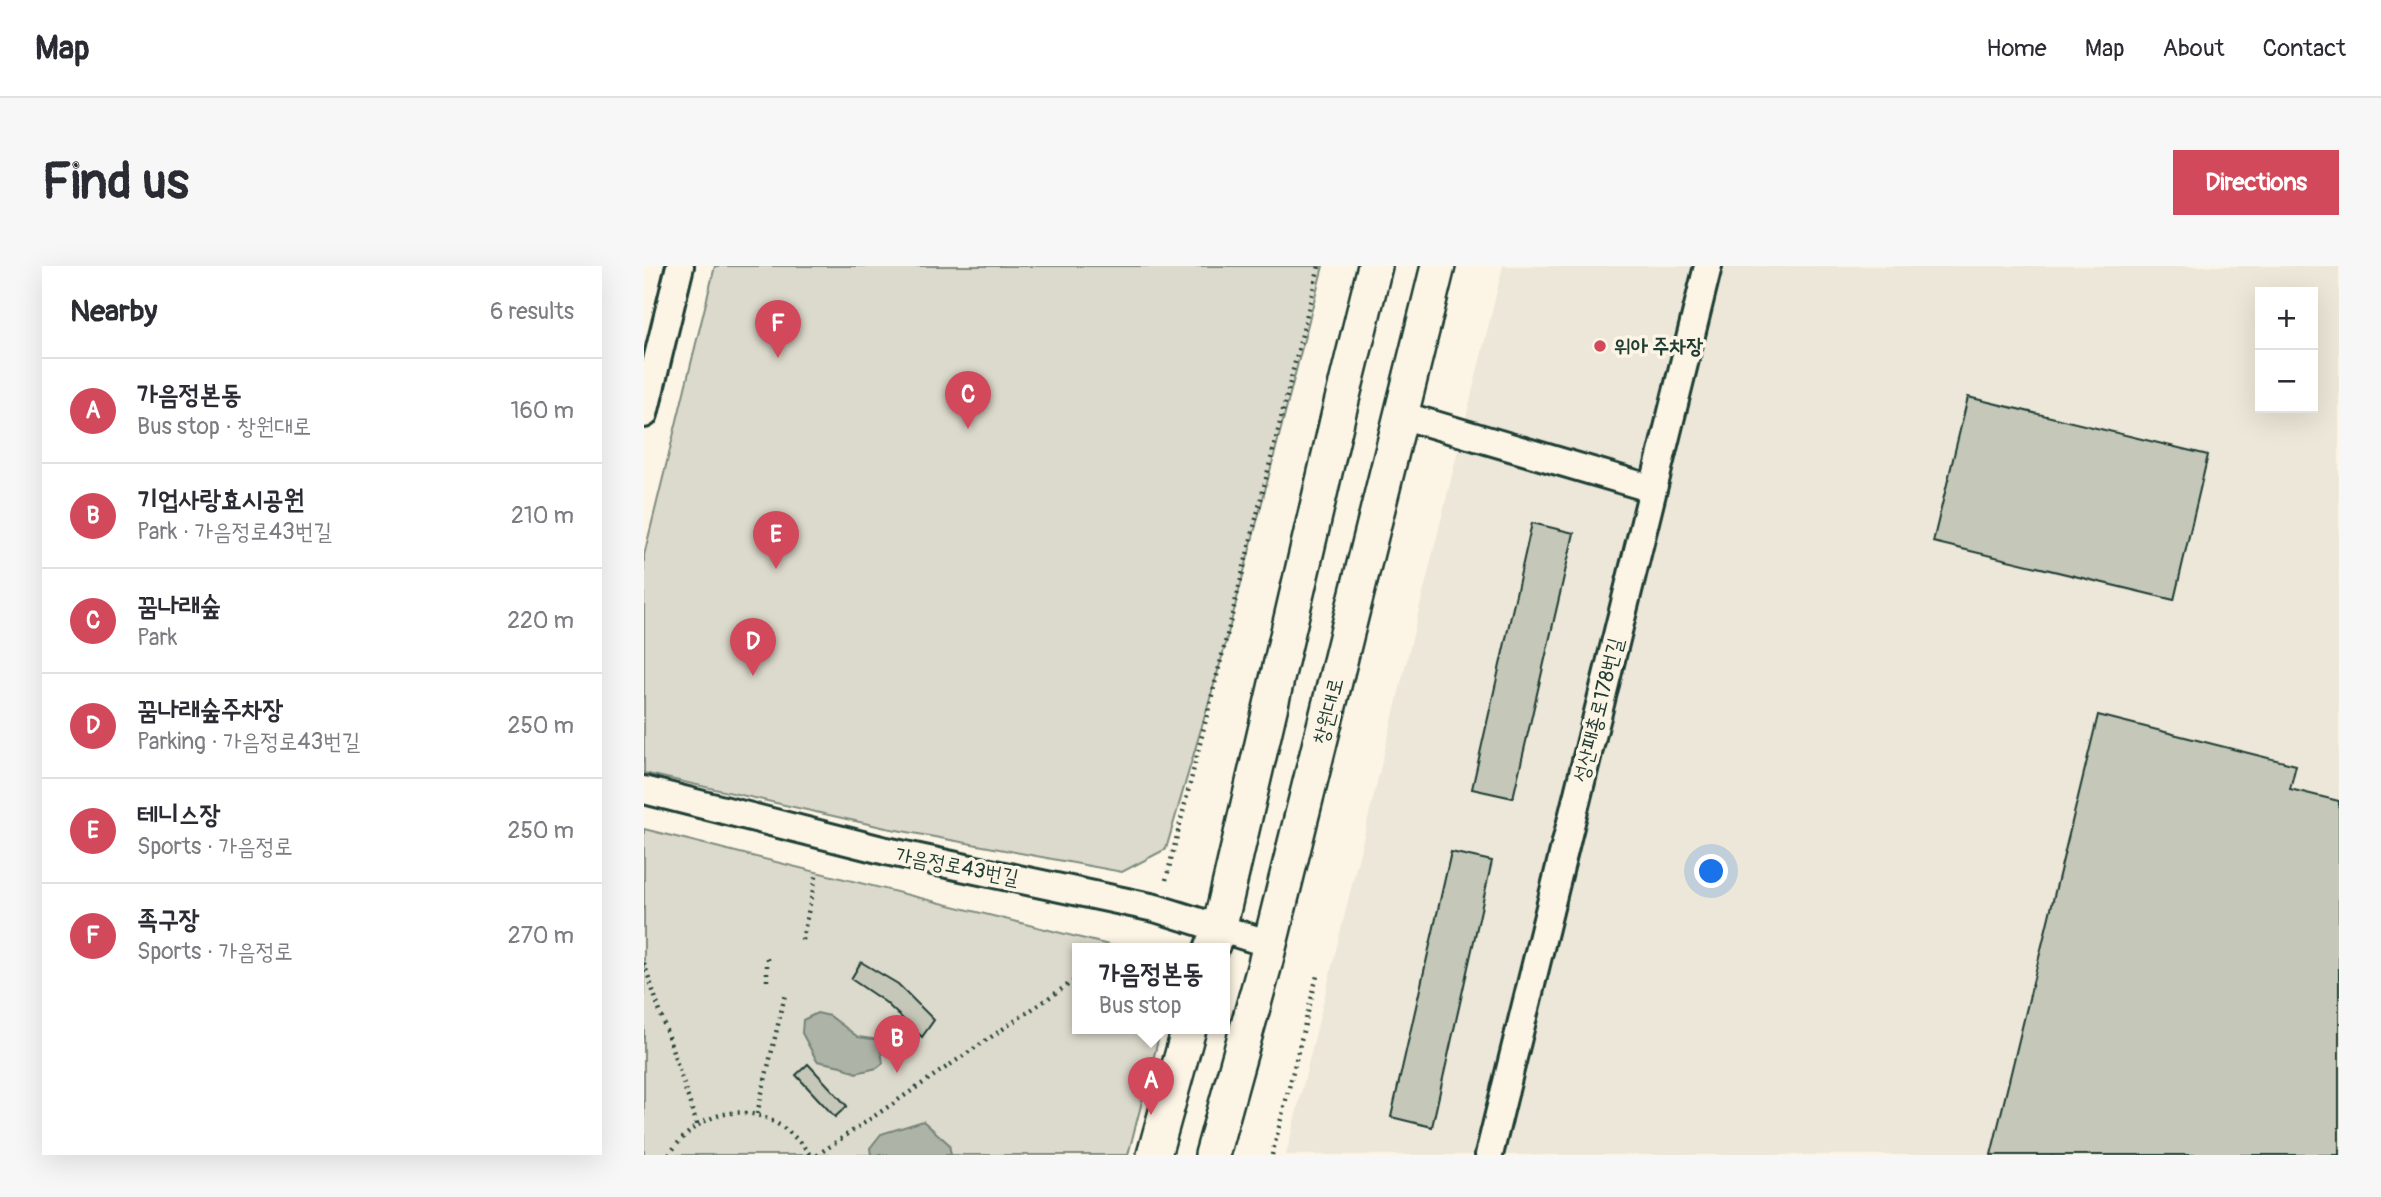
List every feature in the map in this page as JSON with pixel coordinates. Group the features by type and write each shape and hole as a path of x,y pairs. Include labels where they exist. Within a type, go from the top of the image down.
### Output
{"main road":[{"path":"1215,939 1375,266"},
{"name":"창원대로","path":"1212,1155 1270,944 1438,266"},
{"path":"1154,1155 1188,1034"}],"street":[{"path":"644,414 680,266"},
{"name":"성산패총로178번길","path":"1489,1155 1708,266"},
{"path":"1401,415 1653,489"},
{"name":"가음정로43번길","path":"644,790 886,852 1155,908 1215,939 1270,944"}],"path":[{"path":"1166,880 1320,266"},
{"path":"802,940 817,872"},
{"path":"766,958 767,981"},
{"path":"644,963 697,1125"},
{"path":"1272,1155 1317,976"},
{"path":"817,1155 1072,981"},
{"path":"757,1114 785,995"},
{"path":"669,1155 680,1139 697,1125 716,1116 736,1113 757,1114 779,1123 798,1138 810,1155"}],"shaded area":[{"path":"715,266 1323,266 1222,657 1166,849 1122,872 886,828 644,773 644,555"},
{"path":"1503,266 2339,266 2339,1155 1286,1155"},
{"path":"644,829 1101,943 1072,943 1072,1034 1160,1034 1128,1155 644,1155"},
{"path":"817,1013 830,1016 858,1037 879,1040 883,1063 877,1068 856,1073 841,1066 817,1061 802,1033 803,1020"},
{"path":"923,1121 949,1144 951,1155 871,1155 870,1148 881,1134"}],"building":[{"path":"1968,397 2208,455 2174,600 1933,542"},
{"path":"1532,523 1574,533 1513,798 1472,789"},
{"path":"2098,715 2296,765 2290,789 2339,801 2339,1155 1991,1155"},
{"path":"1451,852 1492,861 1432,1127 1391,1117"},
{"path":"861,962 898,984 934,1020 922,1037 885,1002 851,979"},
{"path":"808,1064 847,1106 835,1117 796,1075"}],"place":[{"name":"위아 주차장","path":"1600,346"},
{"name":"족구장","path":"778,358"},
{"name":"꿈나래숲","path":"968,429"},
{"name":"테니스장","path":"776,569"},
{"name":"꿈나래숲주차장","path":"753,676"},
{"name":"기업사랑효시공원","path":"897,1073"},
{"name":"가음정본동","path":"1151,1115"}]}
